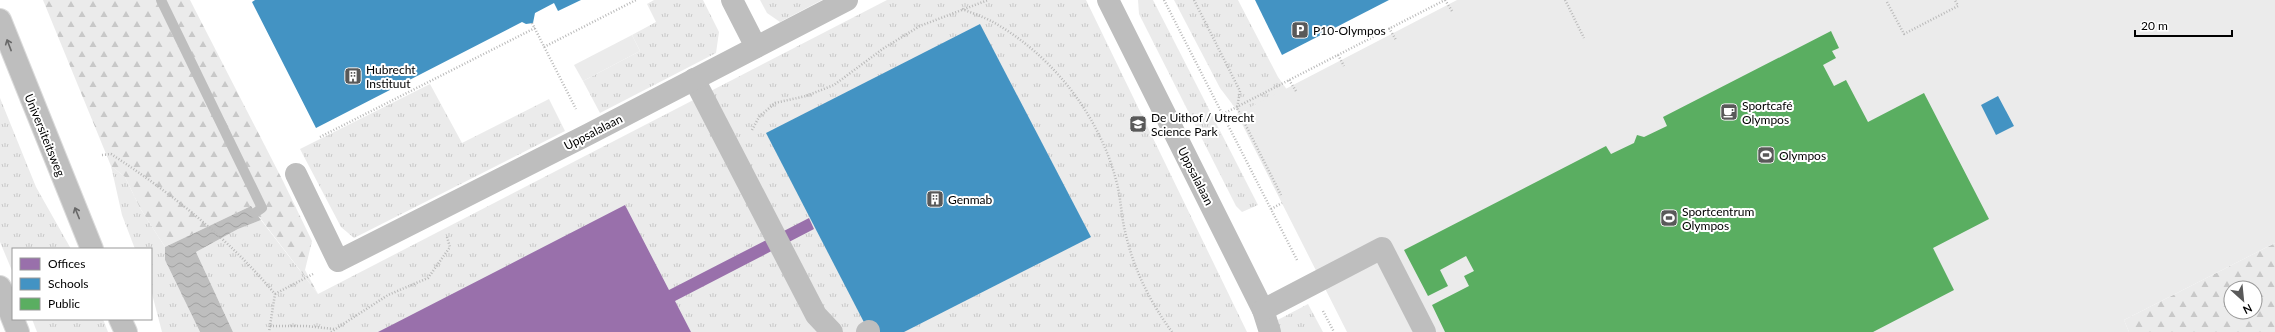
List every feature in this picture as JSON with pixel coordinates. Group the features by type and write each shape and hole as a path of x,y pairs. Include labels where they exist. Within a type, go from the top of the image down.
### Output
{"street":[{"path":"732,0 756,47"},
{"name":"Uppsalalaan","path":"338,261 589,134 847,0"},
{"name":"Uppsalalaan","path":"1108,0 1263,310 1270,332"},
{"name":"Universiteitsweg","path":"0,20 92,248"},
{"path":"694,79 816,315 832,332"},
{"path":"296,174 338,261"},
{"path":"1263,310 1382,248 1425,332"},
{"path":"0,287 12,317"},
{"path":"13,320 18,332"},
{"path":"120,320 126,332"}],"path":[{"path":"544,47 636,0"},
{"path":"736,160 759,117 775,103 806,96 834,86 884,48 920,26 988,0"},
{"path":"1164,0 1310,286"},
{"path":"1194,0 1240,91 1237,108 1280,195"},
{"path":"1223,114 1445,0 1452,11"},
{"path":"1565,0 1584,38"},
{"path":"1887,2 1904,34 1958,6 1955,0"},
{"path":"962,10 992,21 1012,34 1060,76 1092,120 1100,136 1117,182 1124,230 1131,255 1152,302 1172,332"},
{"path":"532,23 589,134"},
{"path":"320,137 534,28"},
{"path":"1390,28 1396,40"},
{"path":"1338,55 1344,66"},
{"path":"1289,80 1296,91"},
{"path":"102,155 111,154 142,173 209,226 255,270 275,294 269,332"},
{"path":"1270,209 1282,203"},
{"path":"331,332 388,295 428,278 450,247 440,209"},
{"path":"275,294 338,261"},
{"path":"270,326 306,326 334,329"}],"green space":[{"path":"43,0 190,0 283,181 312,241 305,270 318,294 251,206 165,247 140,208 125,177 111,166"},
{"path":"654,0 703,0 719,32 716,53 600,113 583,81 640,51 632,35 656,22 647,4"},
{"path":"760,0 822,0 780,22 767,13"},
{"path":"887,0 1086,0 1247,332 233,332 196,252 238,229 261,220 318,294"},
{"path":"1138,0 1153,0 1258,205 1242,212 1236,206 1139,14"},
{"path":"1174,0 1238,0 1278,77 1290,94 1252,130 1220,88"},
{"name":"Olympos","path":"1457,0 2275,0 2275,243 2124,320 2129,332 1347,332 1237,114"},
{"path":"632,35 640,51 583,81 574,65"},
{"path":"430,84 462,143 549,99 565,131 354,238 341,227 300,149"},
{"path":"0,98 36,187 70,248 12,248 12,271 0,242"},
{"path":"111,166 125,177 140,208 165,247 165,260 200,332 162,332 152,294 152,248 135,248 122,215"},
{"path":"2275,243 2275,332 2129,332 2124,320"},
{"path":"1308,304 1323,332 1274,332 1270,324"},
{"path":"32,320 103,320 108,332 37,332"}],"water":[{"path":"251,206 261,220 238,229 196,252 233,332 200,332 165,260 165,247"}],"building: Offices":[{"path":"625,205 669,290 809,218 814,229 675,301 691,332 378,332"}],"building: Schools":[{"name":"Hubrecht Instituut","path":"255,0 581,0 558,11 554,3 535,13 533,23 526,24 522,22 316,128 252,2"},
{"name":"P10-Olympos","path":"1255,0 1389,0 1282,55"},
{"name":"Genmab","path":"980,24 1091,237 904,332 869,332 766,133"},
{"path":"1998,96 2014,126 1996,135 1981,105"}],"building: Public":[{"path":"1831,31 1839,48 1832,51 1836,58 1823,65 1834,86 1846,80 1868,122 1924,93 1989,219 1933,248 1954,290 1873,332 1445,332 1432,305 1469,286 1464,276 1474,271 1466,256 1440,270 1448,286 1428,296 1404,250 1606,146 1611,154 1634,143 1637,135 1644,137 1667,126 1663,117"}],"waterway":[{"path":"161,0 262,208 255,213"}],"place":[{"name":"P10-Olympos","path":"1300,30"},
{"name":"Hubrecht Instituut","path":"353,76"},
{"name":"Sportcafé Olympos","path":"1729,112"},
{"name":"De Uithof / Utrecht Science Park","path":"1138,124"},
{"name":"Olympos","path":"1766,155"},
{"name":"Genmab","path":"935,199"},
{"name":"Sportcentrum Olympos","path":"1669,218"}]}
